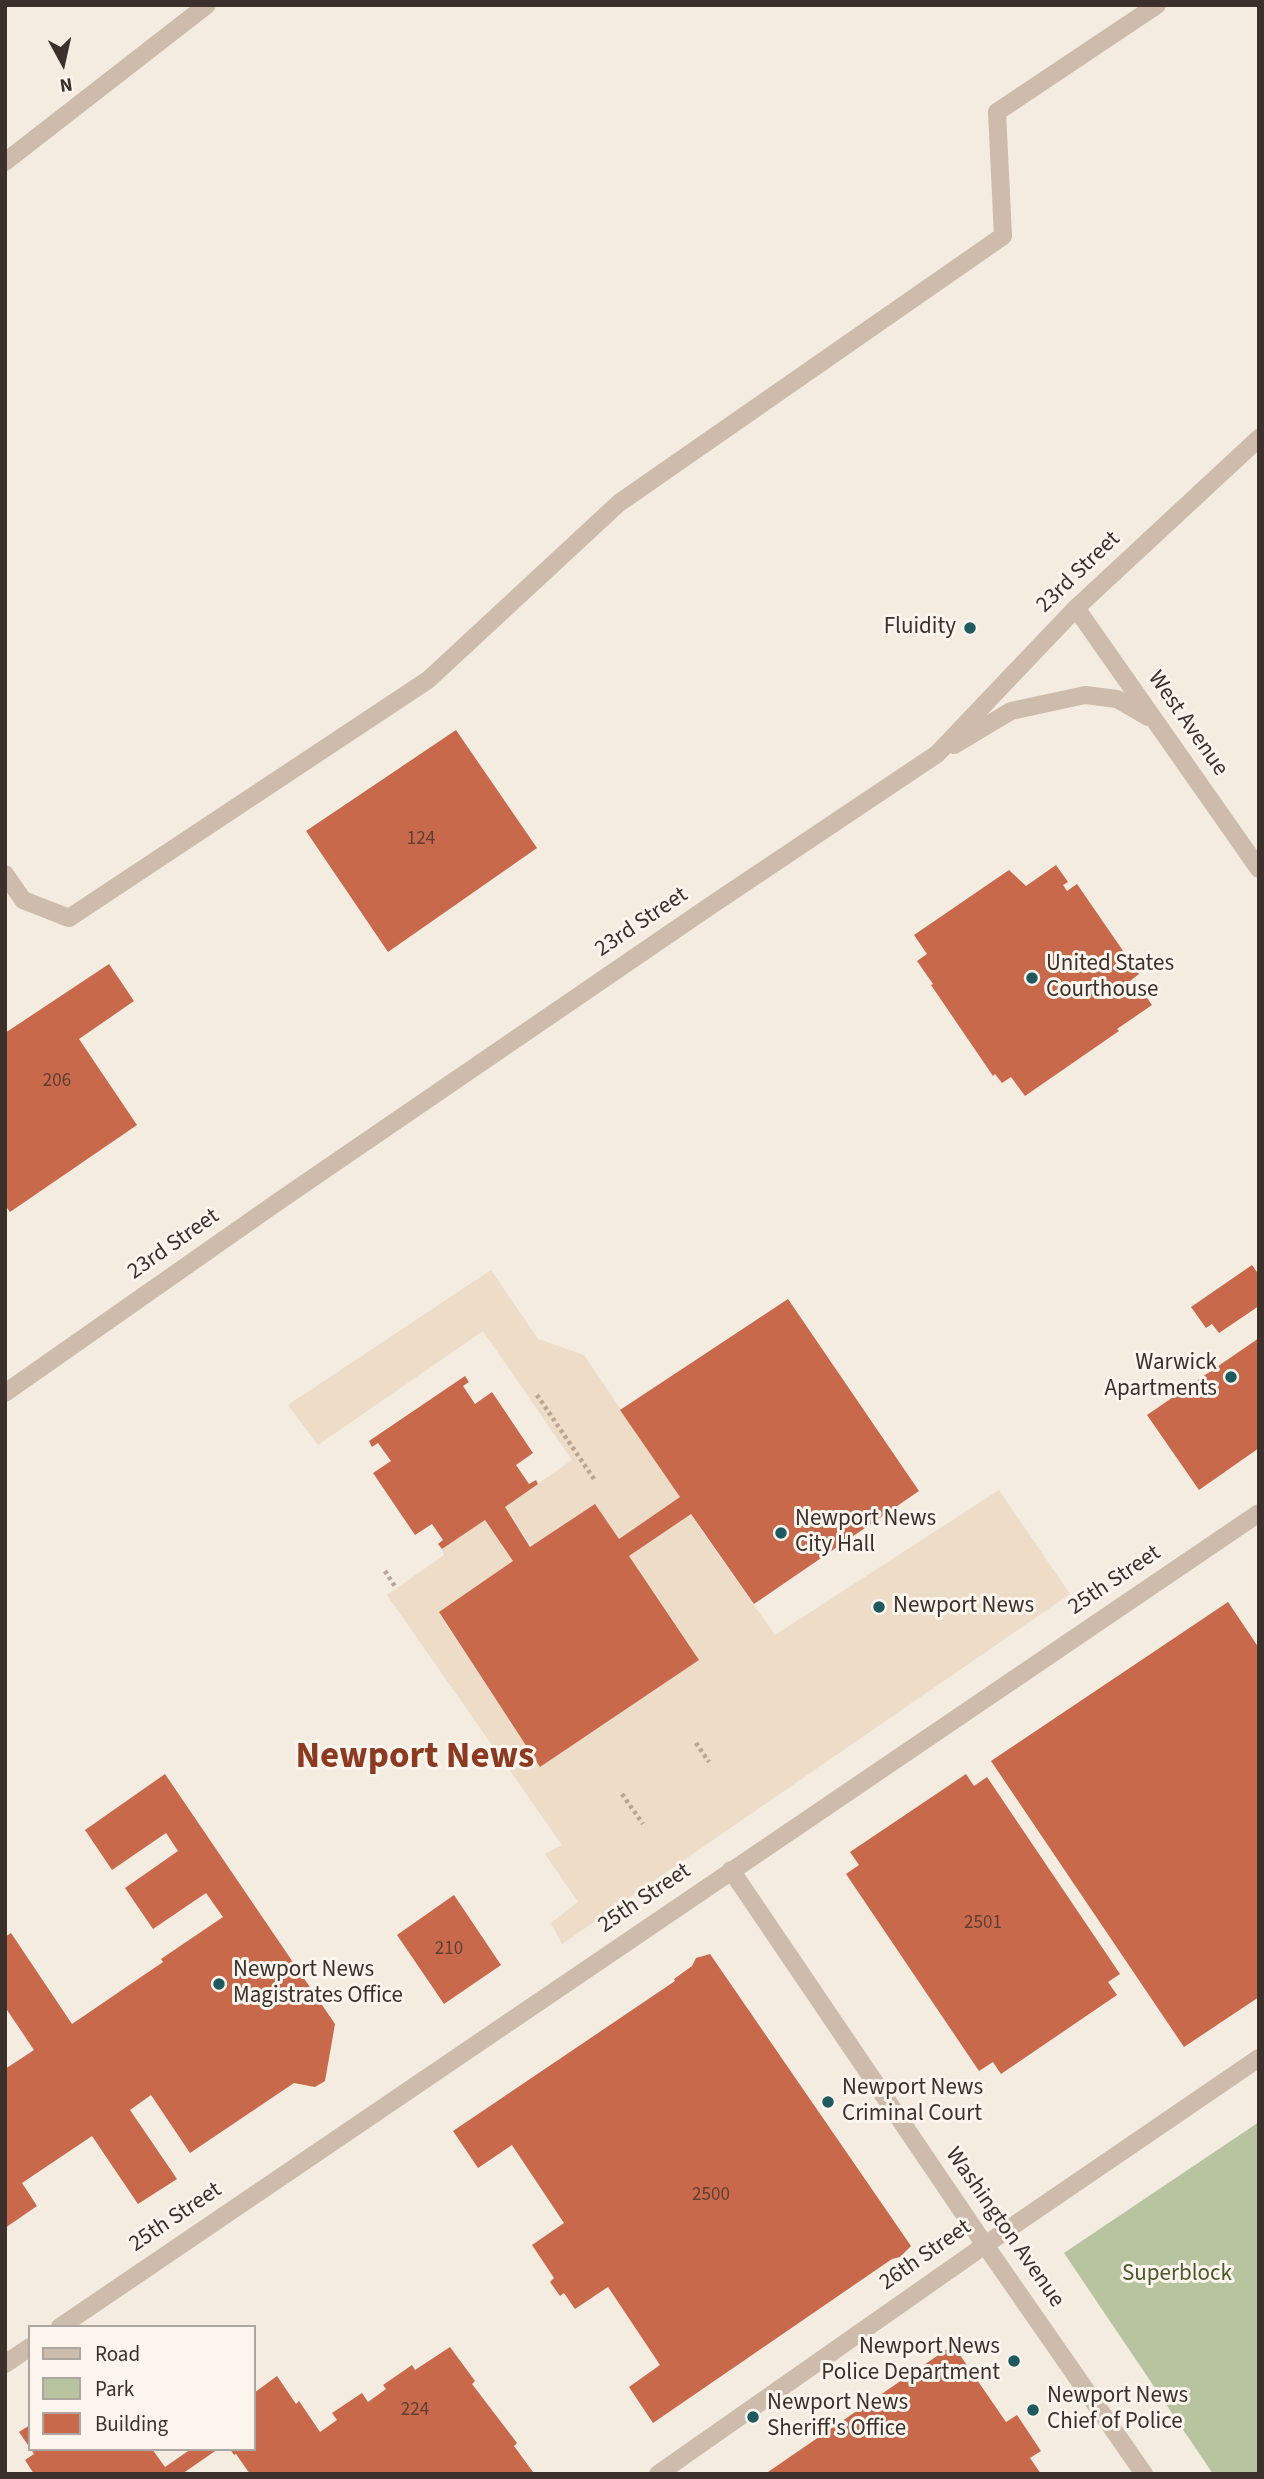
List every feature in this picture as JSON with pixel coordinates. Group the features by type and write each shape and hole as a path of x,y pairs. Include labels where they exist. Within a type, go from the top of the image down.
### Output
{"street":[{"path":"5,162 207,5"},
{"path":"5,874 23,900 69,918 428,680 619,503 1003,236 997,112 1157,5"},
{"name":"23rd Street","path":"5,1393 301,1186 937,754 1076,608 1259,438"},
{"name":"West Avenue","path":"1076,608 1259,869"},
{"path":"937,754 1011,711 1085,695 1117,699 1154,720"},
{"name":"25th Street","path":"63,2325 1259,1513"},
{"name":"Washington Avenue","path":"731,1870 1143,2474"},
{"name":"26th Street","path":"658,2474 985,2245 1259,2058"},
{"path":"5,2364 28,2348"}],"path":[{"path":"537,1395 594,1479"},
{"path":"385,1571 396,1588"},
{"path":"696,1743 709,1762"},
{"path":"622,1794 643,1824"}],"green space":[{"name":"Superblock","path":"1259,2122 1259,2474 1213,2474 1064,2253"}],"shaded area":[{"path":"491,1270 538,1339 584,1355 680,1497 619,1539 595,1504 532,1547 505,1507 572,1460 483,1331 318,1445 288,1405"},
{"path":"999,1490 1070,1594 562,1944 551,1923 578,1902 545,1854 562,1845 387,1595 444,1555 442,1549 485,1520 513,1561 439,1613 540,1767 699,1660 629,1556 690,1514 775,1635"}],"building":[{"path":"456,730 537,848 388,952 306,831"},
{"name":"United States Courthouse","path":"1056,865 1068,882 1063,885 1067,891 1077,884 1139,974 1130,981 1137,991 1140,988 1152,1005 1025,1096 1011,1077 1002,1083 995,1074 993,1076 917,961 927,954 914,935 1009,870 1026,886"},
{"path":"109,964 134,1001 79,1039 137,1125 10,1212 5,1205 5,1033"},
{"path":"1252,1265 1259,1275 1259,1306 1219,1333 1212,1324 1206,1328 1191,1307"},
{"name":"Newport News City Hall","path":"788,1299 919,1491 754,1604 691,1514 629,1556 699,1660 540,1767 439,1612 513,1561 485,1520 442,1549 438,1544 443,1540 432,1524 415,1535 373,1473 391,1461 378,1443 372,1447 369,1441 465,1376 469,1382 463,1386 475,1404 492,1392 533,1453 516,1465 529,1484 536,1480 538,1484 505,1507 530,1547 595,1504 619,1539 680,1497 620,1410"},
{"name":"Warwick Apartments","path":"1259,1338 1259,1448 1199,1490 1147,1415"},
{"path":"1228,1602 1259,1648 1259,1997 1184,2047 991,1761"},
{"name":"Newport News Magistrates Office","path":"165,1774 335,2024 325,2081 315,2087 294,2083 190,2153 151,2095 130,2110 177,2179 138,2204 92,2136 22,2183 37,2206 5,2228 5,2069 34,2050 5,2007 5,1937 11,1933 72,2024 223,1917 206,1893 153,1929 125,1888 178,1851 166,1833 112,1870 85,1830"},
{"path":"966,1774 974,1786 987,1777 1120,1974 1108,1982 1117,1995 1001,2074 993,2062 979,2071 846,1874 859,1865 850,1852"},
{"path":"454,1895 501,1965 444,2004 397,1935"},
{"path":"710,1954 911,2246 900,2257 892,2259 653,2423 629,2387 660,2365 608,2287 575,2309 564,2293 560,2296 550,2282 554,2278 532,2245 564,2223 512,2145 478,2168 453,2131 675,1981 674,1979 692,1966 696,1958"},
{"path":"953,2345 1006,2422 1017,2415 1041,2451 1030,2458 1041,2474 765,2474"},
{"path":"450,2347 475,2381 472,2384 517,2443 514,2446 533,2472 250,2474 231,2451 256,2451 256,2392 277,2376 296,2404 299,2401 320,2432 337,2420 332,2413 362,2393 368,2402 386,2389 383,2385 412,2365 415,2370"},
{"path":"28,2426 28,2445 19,2432"},
{"path":"32,2451 153,2451 165,2467 188,2451 215,2451 182,2474 34,2474 25,2460 34,2454"}],"place":[{"name":"Fluidity","path":"970,628"},
{"name":"United States Courthouse","path":"1032,978"},
{"name":"Warwick Apartments","path":"1231,1377"},
{"name":"Newport News City Hall","path":"781,1533"},
{"name":"Newport News","path":"879,1607"},
{"name":"Newport News Magistrates Office","path":"219,1984"},
{"name":"Newport News Criminal Court","path":"828,2102"},
{"name":"Newport News Police Department","path":"1014,2361"},
{"name":"Newport News Chief of Police","path":"1033,2410"},
{"name":"Newport News Sheriff's Office","path":"753,2417"}],"district":[{"name":"Newport News","path":"415,1759"}]}
